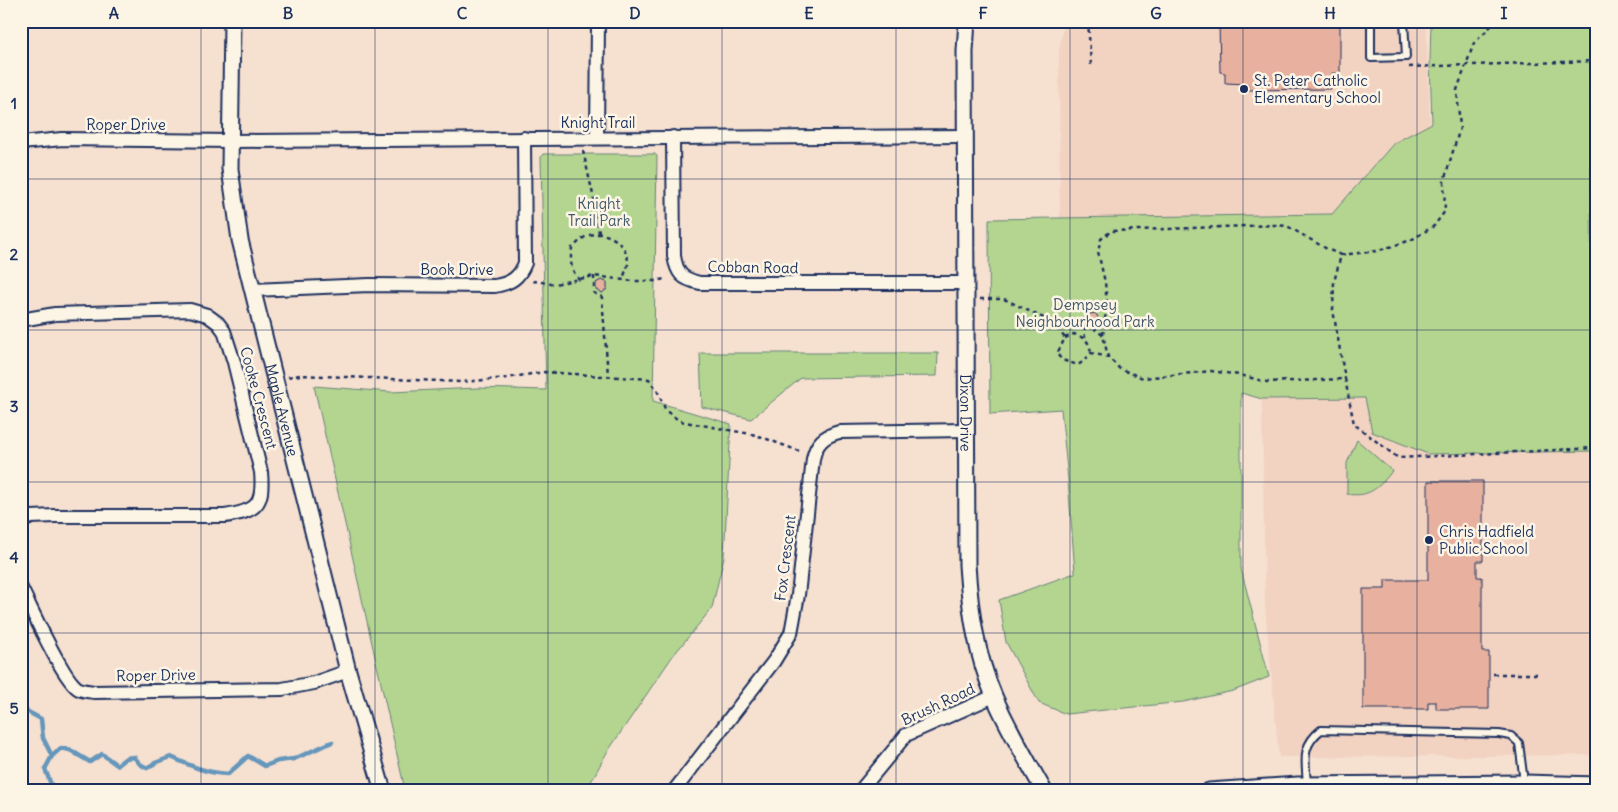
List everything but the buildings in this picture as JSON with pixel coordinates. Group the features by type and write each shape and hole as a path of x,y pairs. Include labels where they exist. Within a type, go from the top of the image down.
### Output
{"street":[{"name":"Maple Avenue","path":"232,21 230,169 240,240 348,671 383,791"},
{"path":"597,138 598,21"},
{"name":"Dixon Drive","path":"967,21 965,51 966,430 969,595 976,642 994,696 1044,791"},
{"name":"Knight Trail","path":"230,141 965,136"},
{"name":"Cobban Road","path":"673,137 674,256 676,267 681,275 689,280 700,283 966,283"},
{"name":"Book Drive","path":"253,290 369,285 495,286 507,284 517,278 525,263 524,138"},
{"name":"Roper Drive","path":"21,142 62,139 230,141"},
{"name":"Cooke Crescent","path":"21,320 54,314 190,310 207,315 218,323 224,331 234,362 261,472 262,487 257,504 250,511 225,516 55,516 31,517 21,522"},
{"name":"Fox Crescent","path":"674,791 774,661 791,633 798,595 815,451 824,438 839,432 966,430"},
{"name":"Roper Drive","path":"21,588 64,671 77,688 94,692 282,689 314,683 348,671"},
{"name":"Brush Road","path":"860,791 906,734 994,696"},
{"path":"1209,791 1307,785 1524,783 1597,785"}],"lane":[{"path":"1371,21 1371,58 1406,58 1404,21"},
{"path":"1307,785 1306,750 1311,738 1321,730 1499,734 1510,736 1519,743 1524,783"}],"path":[{"path":"1088,21 1091,65"},
{"path":"1108,357 1104,335 1107,304 1105,282 1098,252 1102,239 1111,231 1281,225 1287,226 1341,255 1377,251 1412,240 1434,226 1445,211 1444,181 1460,128 1457,90 1474,43 1496,21"},
{"path":"1408,67 1592,61"},
{"path":"583,149 599,233"},
{"path":"580,280 574,274 570,263 572,248 586,236 599,233 612,237 624,247 628,264 622,279"},
{"path":"1341,255 1334,282 1333,310 1354,424 1398,458 1594,448"},
{"path":"594,276 594,293 602,297 608,375"},
{"path":"533,281 555,284 594,276 655,281 665,279"},
{"path":"978,299 1004,298 1052,322 1065,338"},
{"path":"1085,338 1084,322 1086,312 1094,307 1107,304"},
{"path":"1052,322 1084,322 1104,335"},
{"path":"1074,334 1085,338 1090,343 1091,353 1078,365 1062,360 1057,354 1065,338 1074,334"},
{"path":"1091,353 1108,357 1120,369 1143,378 1211,371 1240,375 1268,382 1345,379"},
{"path":"274,378 300,376 462,382 544,372 649,379 657,390 666,411 680,421 756,435 799,451"},
{"path":"1493,674 1540,674"}],"shaded area":[{"name":"St. Peter Catholic Elementary School","path":"1066,21 1426,21 1430,126 1394,143 1332,214 1060,219 1059,51"},
{"name":"Chris Hadfield Public School","path":"1366,398 1428,454 1593,451 1594,755 1279,757 1265,606 1262,399"}],"green space":[{"name":"Dempsey Neighbourhood Park","path":"1431,21 1588,21 1590,46 1593,451 1428,454 1372,432 1365,398 1262,399 1241,393 1241,569 1269,677 1233,691 1183,702 1066,714 1039,703 1006,642 999,600 1075,573 1061,409 990,414 989,219 1332,214 1394,143 1432,123"},
{"name":"Knight Trail Park","path":"543,154 655,154 657,156 653,401 731,424 724,557 712,608 672,657 606,754 586,791 405,790 314,386 391,392 478,388 546,390 541,157"},
{"path":"700,353 938,353 937,376 801,378 751,419 702,407"},
{"path":"1357,440 1392,471 1373,490 1368,493 1355,495 1347,494 1347,463"}],"waterway":[{"path":"21,708 41,719 43,738 52,756 45,769 52,787 50,791"},
{"path":"52,756 61,748 70,750 90,762 102,754 117,765 126,758 134,757 147,768 171,757 206,771 228,774 248,756 265,766 278,761 294,759 332,742"}],"place":[{"name":"St. Peter Catholic Elementary School","path":"1244,89"},
{"name":"Chris Hadfield Public School","path":"1429,540"}]}
